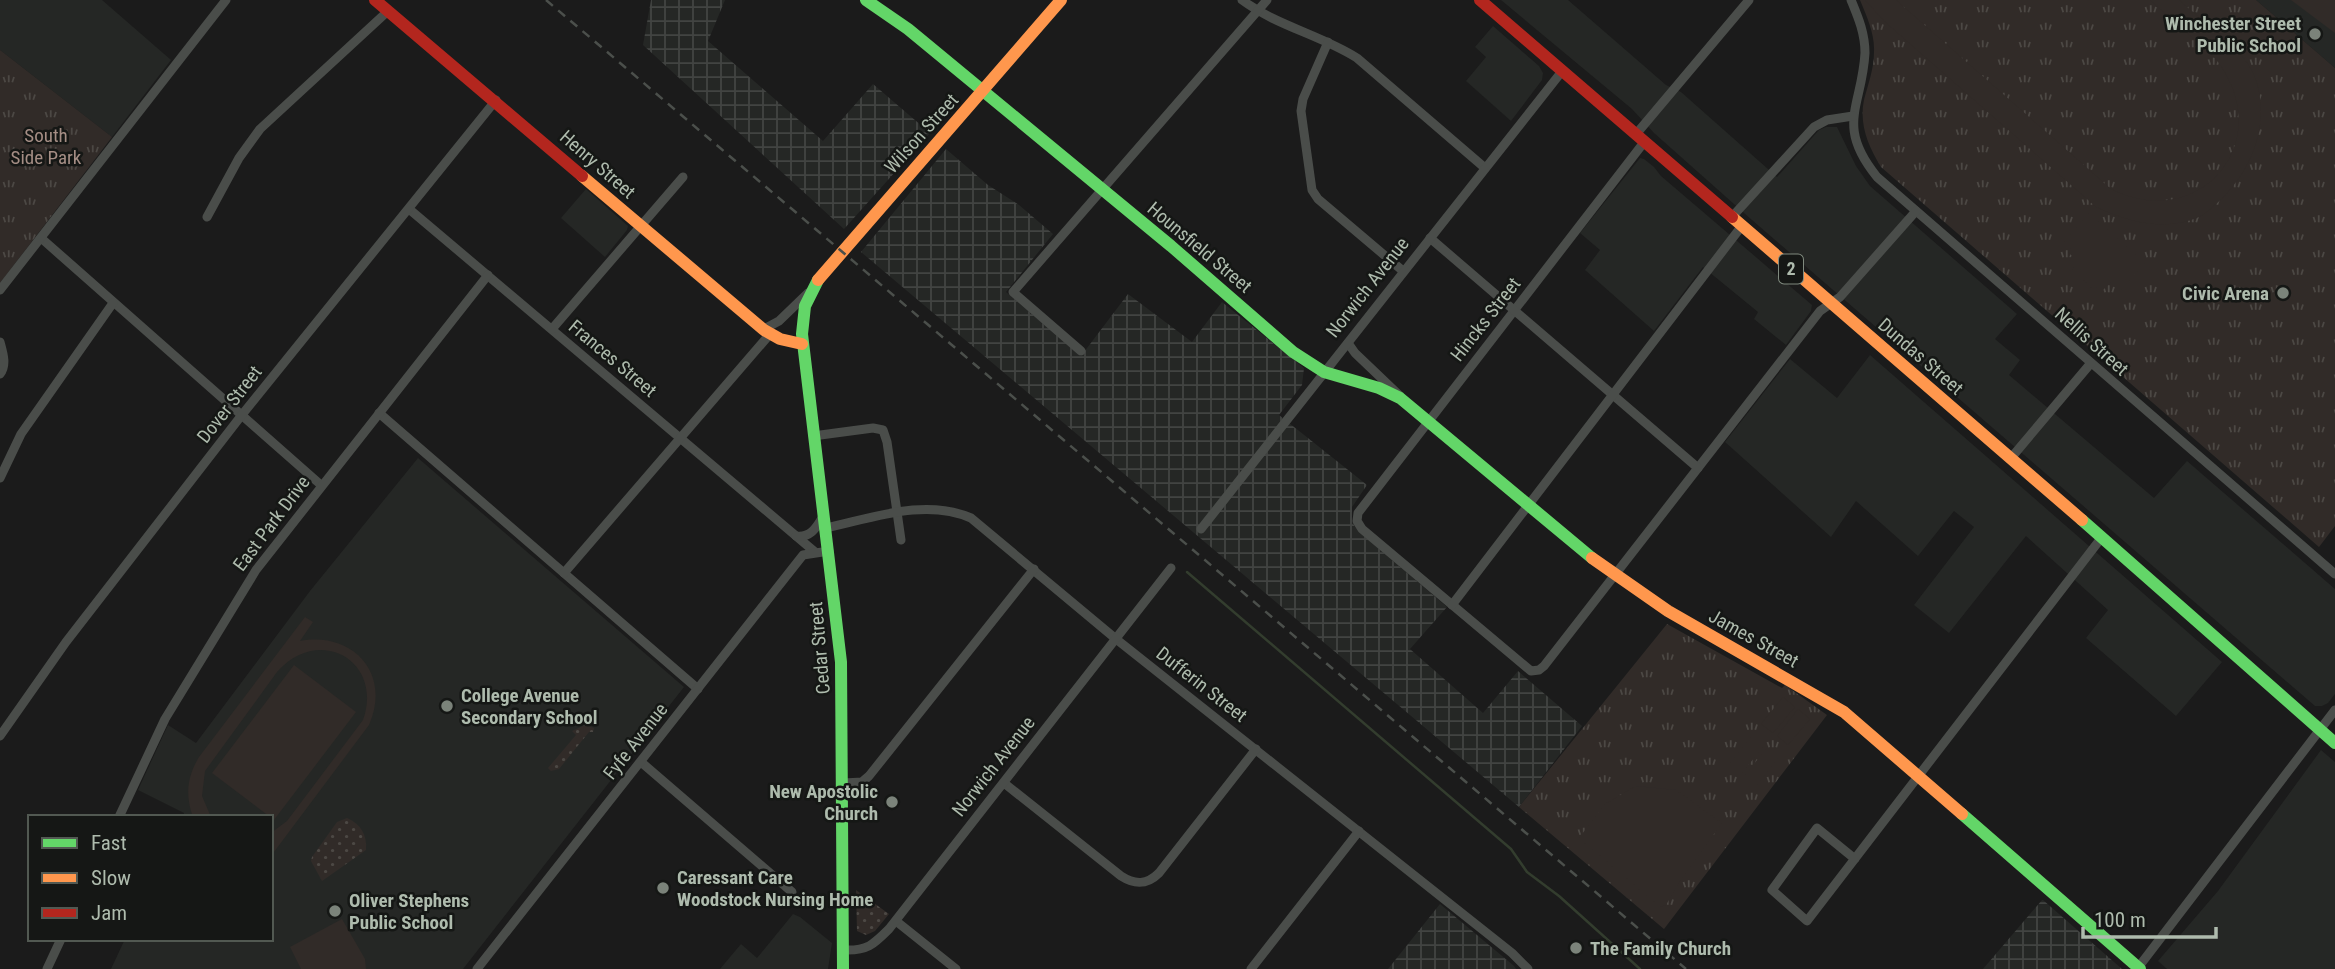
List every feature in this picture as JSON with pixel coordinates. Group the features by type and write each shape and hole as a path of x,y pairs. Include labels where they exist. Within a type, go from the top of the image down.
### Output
{"main road":[{"name":"Henry Street","path":"375,0 767,332 783,340 802,344"},
{"name":"Hounsfield Street","path":"866,0 908,29 1293,352 1324,372 1386,391 1407,404"},
{"name":"Wilson Street","path":"802,344 802,316 809,292 1061,0"},
{"name":"Dundas Street","path":"1480,0 2230,648 2335,743"},
{"name":"Cedar Street","path":"802,344 842,670 844,950"},
{"name":"James Street","path":"1407,404 1615,576 1668,611 1833,705 1877,740 2139,968"},
{"path":"843,969 844,950"}],"street":[{"path":"0,290 226,0"},
{"path":"1242,0 1257,11 1344,49 1367,65 1485,167"},
{"path":"1081,351 1013,292 1267,0"},
{"name":"Hincks Street","path":"1452,605 1362,529 1357,521 1358,513 1514,310 1641,137 1749,0"},
{"path":"1851,0 1861,24 1865,52 1853,116 1827,120 1814,127 1736,222 1612,396 1452,605 1520,663 1535,671 1544,666 1811,322 1820,311 1832,305 1916,211"},
{"path":"207,217 239,158 260,129 388,11"},
{"path":"1328,42 1303,99 1301,111 1312,190 1318,199 1403,271"},
{"name":"Norwich Avenue","path":"1201,528 1563,70"},
{"name":"Dover Street","path":"0,736 58,652 241,416 496,100"},
{"name":"Nellis Street","path":"1853,116 1859,149 1871,170 2335,574"},
{"path":"552,329 683,177"},
{"name":"Frances Street","path":"409,209 815,552"},
{"path":"41,238 321,485"},
{"path":"1430,238 1698,468"},
{"name":"East Park Drive","path":"120,815 164,721 262,561 488,275"},
{"name":"Wilson Street","path":"564,573 681,438 767,332 809,292"},
{"path":"0,478 21,435 113,303"},
{"path":"0,342 4,358 3,371 0,374"},
{"name":"James Street","path":"1348,343 1407,404"},
{"path":"2011,458 2091,363"},
{"path":"379,414 698,689"},
{"path":"813,436 873,428 883,430 901,540"},
{"name":"Dufferin Street","path":"826,528 897,513 937,508 964,514 985,527 1116,639 1512,953 1528,969"},
{"path":"795,535 804,537 812,532 824,514"},
{"path":"1855,859 1817,828 1772,890 1807,921 1855,859 1917,776 2102,537"},
{"path":"815,552 829,551"},
{"name":"Fyfe Avenue","path":"477,969 803,555 815,552"},
{"name":"Norwich Avenue","path":"844,950 859,951 871,945 896,921 1171,568"},
{"path":"844,783 862,782 869,776 1034,569"},
{"path":"2139,968 2335,710"},
{"path":"1004,783 1121,876 1141,883 1152,880 1159,873 1256,749"},
{"path":"641,762 792,892"},
{"path":"1251,969 1359,831"},
{"path":"896,921 956,969"},
{"path":"47,969 60,941"}],"shaded area":[{"path":"0,0 102,0 171,60 112,137 0,50"},
{"path":"651,0 725,0 708,41 823,141 873,84 930,133 844,229 643,45"},
{"path":"1501,0 1568,0 1666,85 1681,92 1777,177 1819,130 1837,127 1856,166 1870,186 2017,314 1995,339 2020,360 2009,375 2154,498 2187,461 2335,589 2335,694 2328,703 2315,706 1752,220 1654,133 1632,109"},
{"name":"Winchester Street Public School","path":"2256,0 2335,0 2335,68"},
{"path":"1493,26 1539,66 1543,73 1542,80 1511,121 1466,81 1486,57 1475,47"},
{"path":"946,149 1053,234 1006,292 1081,356 1128,294 1192,342 1222,302 1304,368 1302,385 1279,415 1367,485 1352,507 1352,522 1358,531 1447,607 1410,649 1483,713 1518,671 1582,726 1519,807 861,252"},
{"path":"1640,158 1654,167 1661,176 1812,305 1811,311 1786,345 1754,319 1758,312 1703,267 1654,331 1585,270 1600,250 1580,233"},
{"path":"586,189 628,226 605,257 561,218"},
{"path":"1870,355 2222,662 2176,716 2086,638 2108,610 2026,536 1949,633 1914,605 1974,527 1954,511 1918,556 1856,501 1831,537 1725,442 1790,359 1837,398"},
{"name":"College Avenue Secondary School","path":"418,458 684,687 463,969 111,969 124,941 273,941 273,815 184,815 138,790 168,725 196,743 310,591"},
{"path":"2321,750 2335,762 2335,969 2167,969 2158,961 2218,891"},
{"path":"2043,900 2122,969 1983,969"},
{"path":"1440,904 1514,966 1516,969 1388,969"},
{"path":"793,914 832,943 828,969 720,969 741,944 757,958"}],"green space":[{"path":"1860,0 2256,0 2335,68 2335,526 2319,547 1881,167 1872,151 1864,126 1864,100 1873,64 1874,45"},
{"path":"1865,0 1896,0 2111,189 2144,200 2174,199 2200,189 2221,171 2234,147 2239,119 2233,89 2215,58 2150,0 2179,0 2221,35 2249,65 2259,93 2261,111 2255,146 2239,177 2228,191 2200,216 2181,223 2156,224 2120,216 2096,207 1884,21"},
{"path":"2291,0 2335,0 2335,33"},
{"name":"South Side Park","path":"0,50 112,137 0,283"},
{"path":"2089,213 2145,263 2121,290 2111,282 2102,291 2097,287 2094,290 2072,270 2074,267 2067,261 2072,256 2068,252 2071,248 2064,242"},
{"path":"305,617 313,622 300,641 319,640 351,649 363,660 371,673 375,706 369,725 273,853 273,832 287,821 363,720 367,699 364,681 356,666 344,656 328,651 311,651 294,658 277,672 205,771 202,796 210,815 192,815 189,801 188,786 199,757"},
{"path":"1667,624 1782,688 1785,685 1827,715 1664,929 1519,807"},
{"path":"294,665 356,712 274,820 273,815 267,815 212,773"},
{"path":"1783,697 1795,707 1773,733 1761,724"},
{"path":"1798,709 1810,719 1788,745 1777,736"},
{"path":"585,725 594,728 593,732 589,732 559,769 551,771 548,768 576,735 572,731"},
{"path":"1751,737 1763,747 1742,773 1730,763"},
{"path":"1766,749 1778,758 1757,785 1745,775"},
{"path":"1636,786 1676,790 1722,823 1666,905 1660,907 1579,838 1605,804"},
{"path":"347,818 356,823 362,831 366,850 322,881 311,861 312,857 337,822"},
{"path":"856,890 889,914 875,931 866,935 857,931"},
{"path":"342,919 365,959 366,969 301,969 290,947"}],"waterway":[{"path":"1187,572 1511,849 1527,872 1559,896 1640,969"}],"railway":[{"path":"546,0 1686,969"}],"traffic: fast":[{"path":"866,0 908,29 1171,246 1293,352 1324,372 1379,388 1400,398 1592,558"},
{"path":"818,280 805,306 802,334 841,662 843,969"},
{"path":"2082,520 2335,743"},
{"path":"1962,814 2140,969"}],"traffic: slow":[{"path":"818,280 1061,0"},
{"path":"582,176 764,330 780,339 802,344"},
{"path":"1732,217 2082,520"},
{"path":"1592,558 1668,611 1844,712 1962,814"}],"traffic: jam":[{"path":"375,0 582,176"},
{"path":"1480,0 1732,217"}],"place":[{"name":"Winchester Street Public School","path":"2315,34"},
{"name":"Civic Arena","path":"2283,293"},
{"name":"College Avenue Secondary School","path":"447,706"},
{"name":"New Apostolic Church","path":"892,802"},
{"name":"Caressant Care Woodstock Nursing Home","path":"663,888"},
{"name":"Oliver Stephens Public School","path":"335,911"},
{"name":"The Family Church","path":"1576,948"}]}
